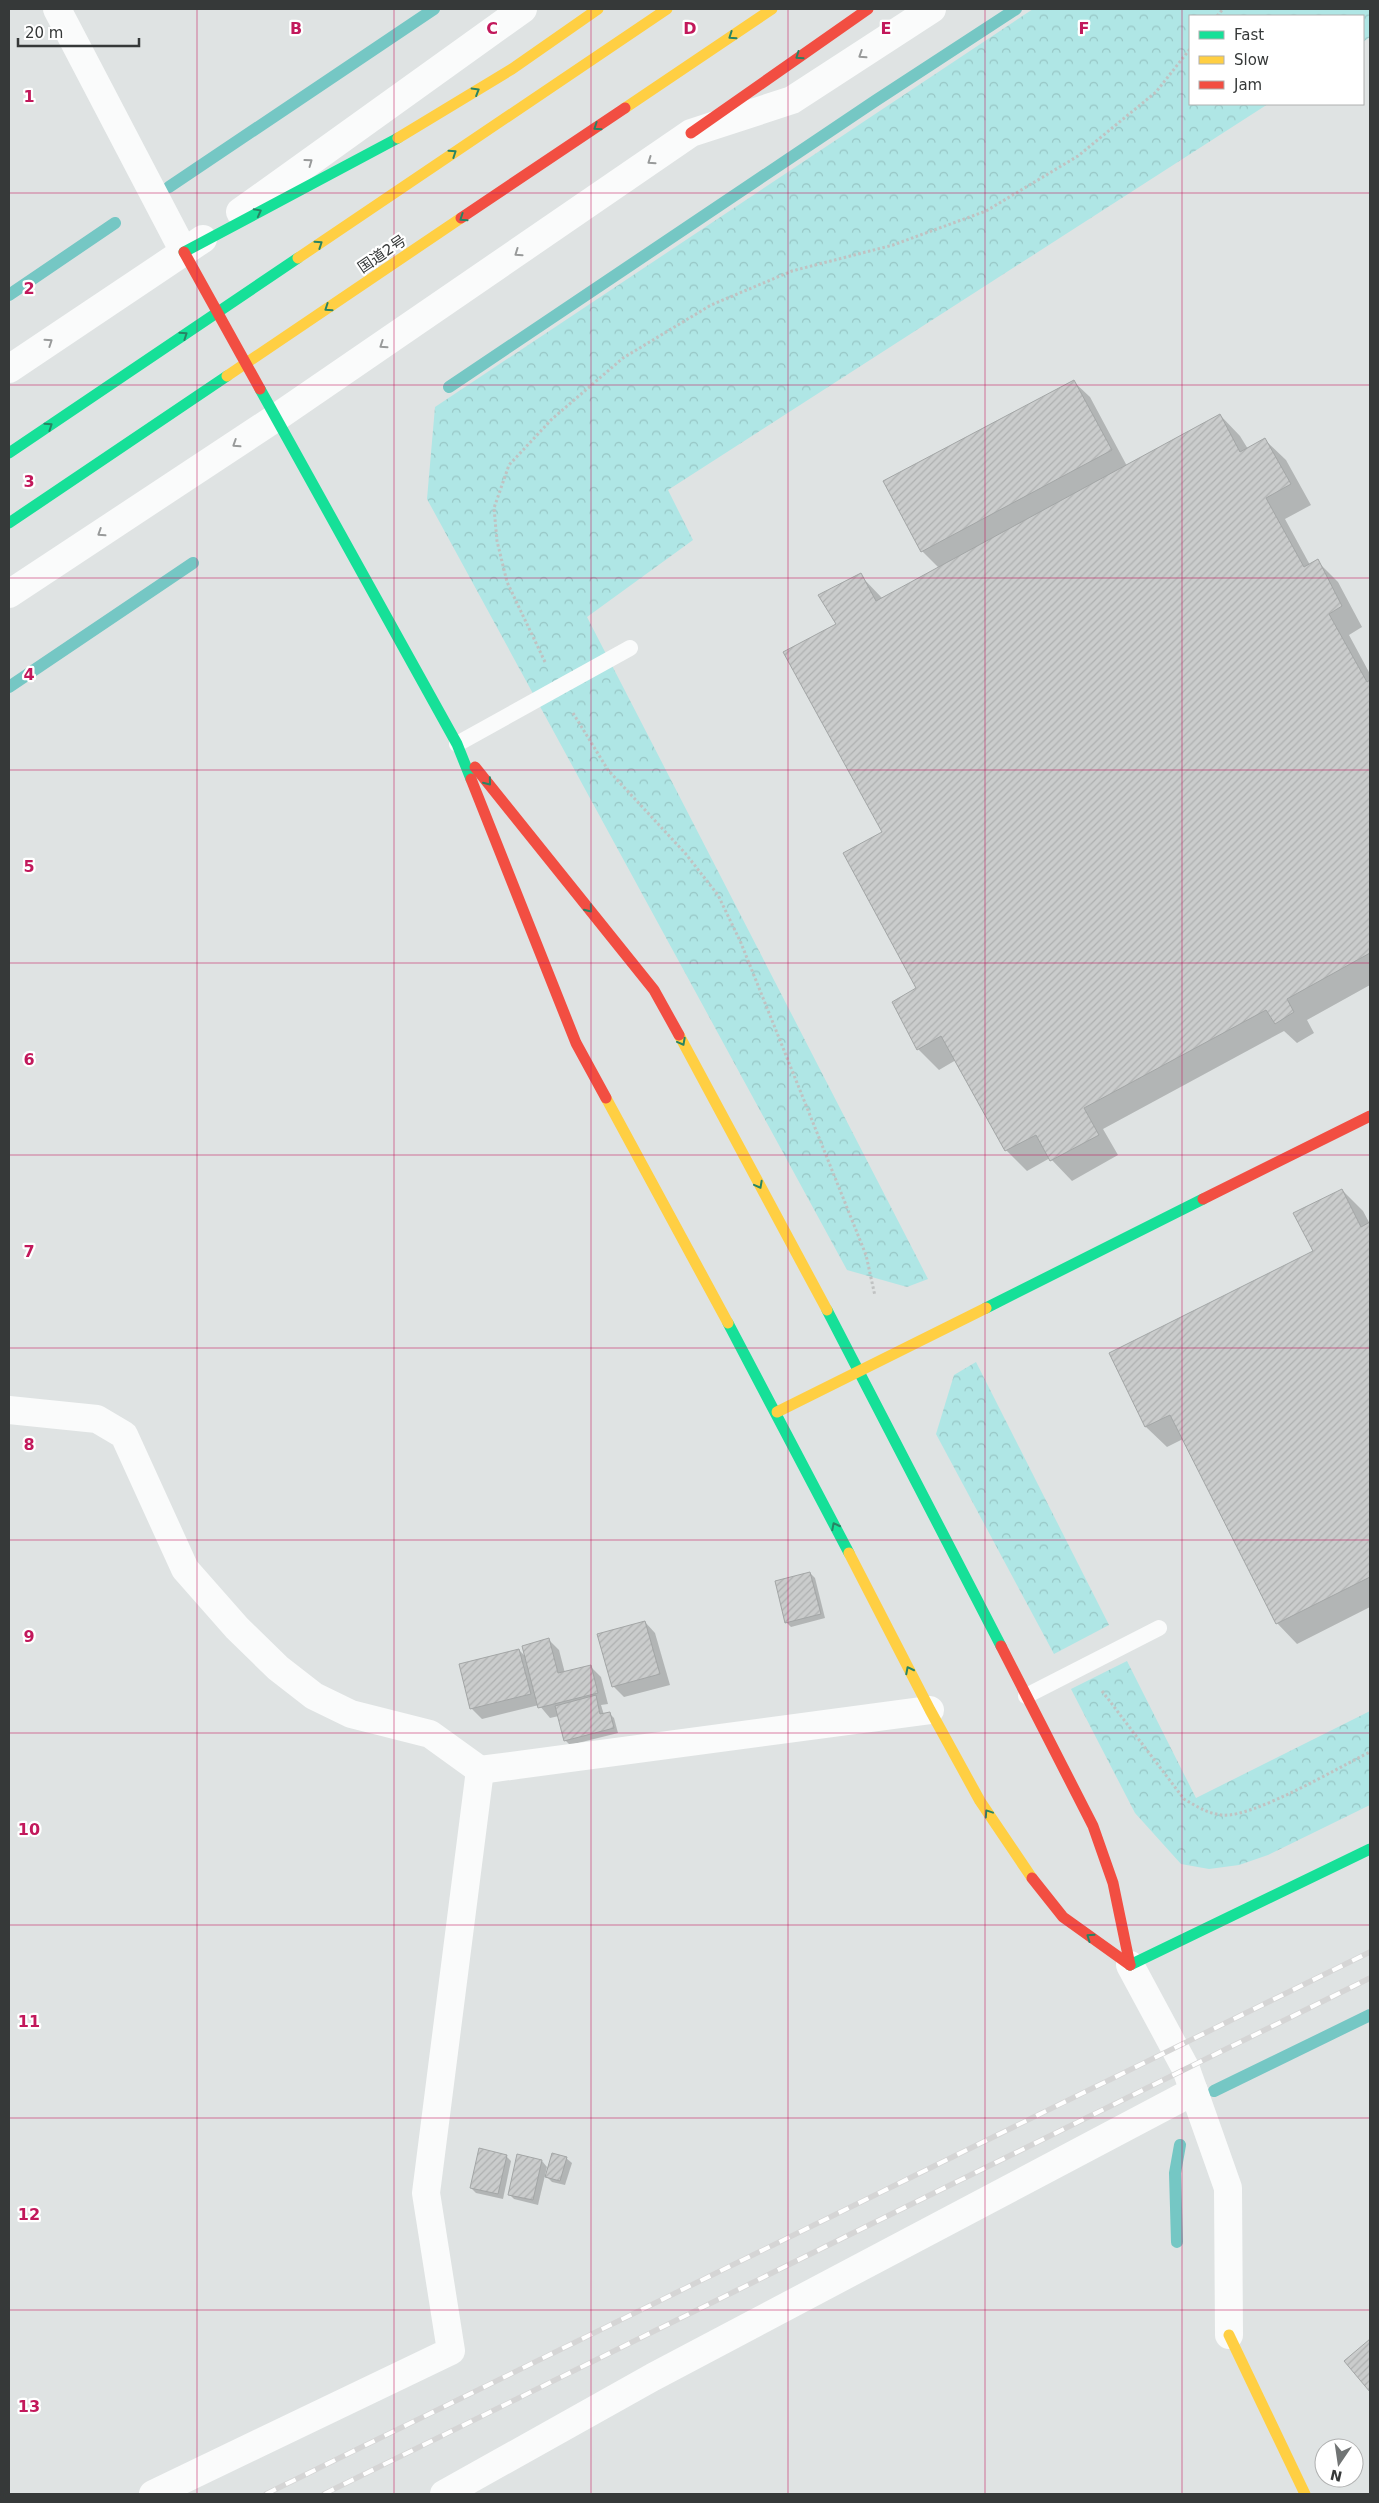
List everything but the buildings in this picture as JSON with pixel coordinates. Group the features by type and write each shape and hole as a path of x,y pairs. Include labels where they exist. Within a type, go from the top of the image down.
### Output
{"main road":[{"path":"598,9 512,69 406,134 184,252 457,744 576,1043 777,1412 930,1710 980,1801 1034,1881 1063,1918 1130,1965"},
{"path":"9,453 667,9"},
{"name":"国道2号","path":"9,524 772,9"},
{"path":"691,133 868,9"},
{"path":"457,744 654,990 860,1371 1093,1826 1113,1883 1130,1965"},
{"path":"777,1412 1370,1116"},
{"path":"1130,1965 1370,1849"},
{"path":"1229,2335 1305,2494"}],"street":[{"path":"57,9 184,252"},
{"path":"9,369 184,252 523,9"},
{"path":"9,594 277,417 691,133 792,100 932,9"},
{"path":"9,1410 97,1419 124,1435 185,1569 237,1628 278,1668 314,1696 351,1714 430,1734 480,1770 930,1710"},
{"path":"153,2494 451,2351 426,2193 480,1770"},
{"path":"1130,1965 1176,2047 1194,2091 1228,2188 1229,2335"},
{"path":"444,2494 653,2377 1194,2091"}],"lane":[{"path":"457,744 630,648"},
{"path":"1026,1696 1158,1628"}],"path":[{"path":"875,1296 866,1255 741,943 718,895 685,853 608,770 558,688 507,582 497,541 494,508 509,465 552,419 623,358 711,305 792,270 893,245 986,211 1078,156 1156,92 1189,50"},
{"path":"1083,1666 1184,1799 1202,1810 1224,1815 1253,1810 1370,1752"}],"green space":[{"path":"1033,9 1370,9 1370,37 1364,41 1364,15 1189,15 1189,105 1266,105 668,490 693,540 587,617 928,1279 907,1287 847,1270 427,499 435,407"},
{"path":"976,1362 1109,1625 1054,1654 936,1434 954,1375"},
{"path":"1127,1661 1196,1798 1370,1711 1370,1805 1268,1855 1239,1865 1209,1869 1181,1864 1135,1813 1071,1689"}],"waterway":[{"path":"169,187 434,9"},
{"path":"449,387 875,101 1016,9"},
{"path":"9,295 115,223"},
{"path":"9,687 193,563"},
{"path":"1214,2091 1370,2015"},
{"path":"1177,2242 1175,2173 1180,2145"}],"railway":[{"path":"266,2494 1370,1952"},
{"path":"324,2494 1370,1978"}],"traffic: fast":[{"path":"184,252 398,138"},
{"path":"9,453 298,258"},
{"path":"9,523 227,376"},
{"path":"260,389 457,744 471,779"},
{"path":"986,1308 1203,1199"},
{"path":"827,1310 1001,1646"},
{"path":"728,1323 849,1553"},
{"path":"1130,1965 1370,1849"}],"traffic: slow":[{"path":"398,138 512,69 598,9"},
{"path":"298,258 667,9"},
{"path":"625,108 772,9"},
{"path":"227,376 461,218"},
{"path":"679,1035 827,1310"},
{"path":"606,1098 728,1323"},
{"path":"777,1412 986,1308"},
{"path":"849,1553 930,1710 980,1801 1032,1878"},
{"path":"1229,2335 1305,2494"}],"traffic: jam":[{"path":"691,133 868,9"},
{"path":"461,218 625,108"},
{"path":"184,252 260,389"},
{"path":"475,767 654,990 679,1035"},
{"path":"471,779 576,1043 606,1098"},
{"path":"1203,1199 1370,1116"},
{"path":"1001,1646 1093,1826 1113,1883 1130,1965"},
{"path":"1032,1878 1063,1917 1130,1965"}]}
